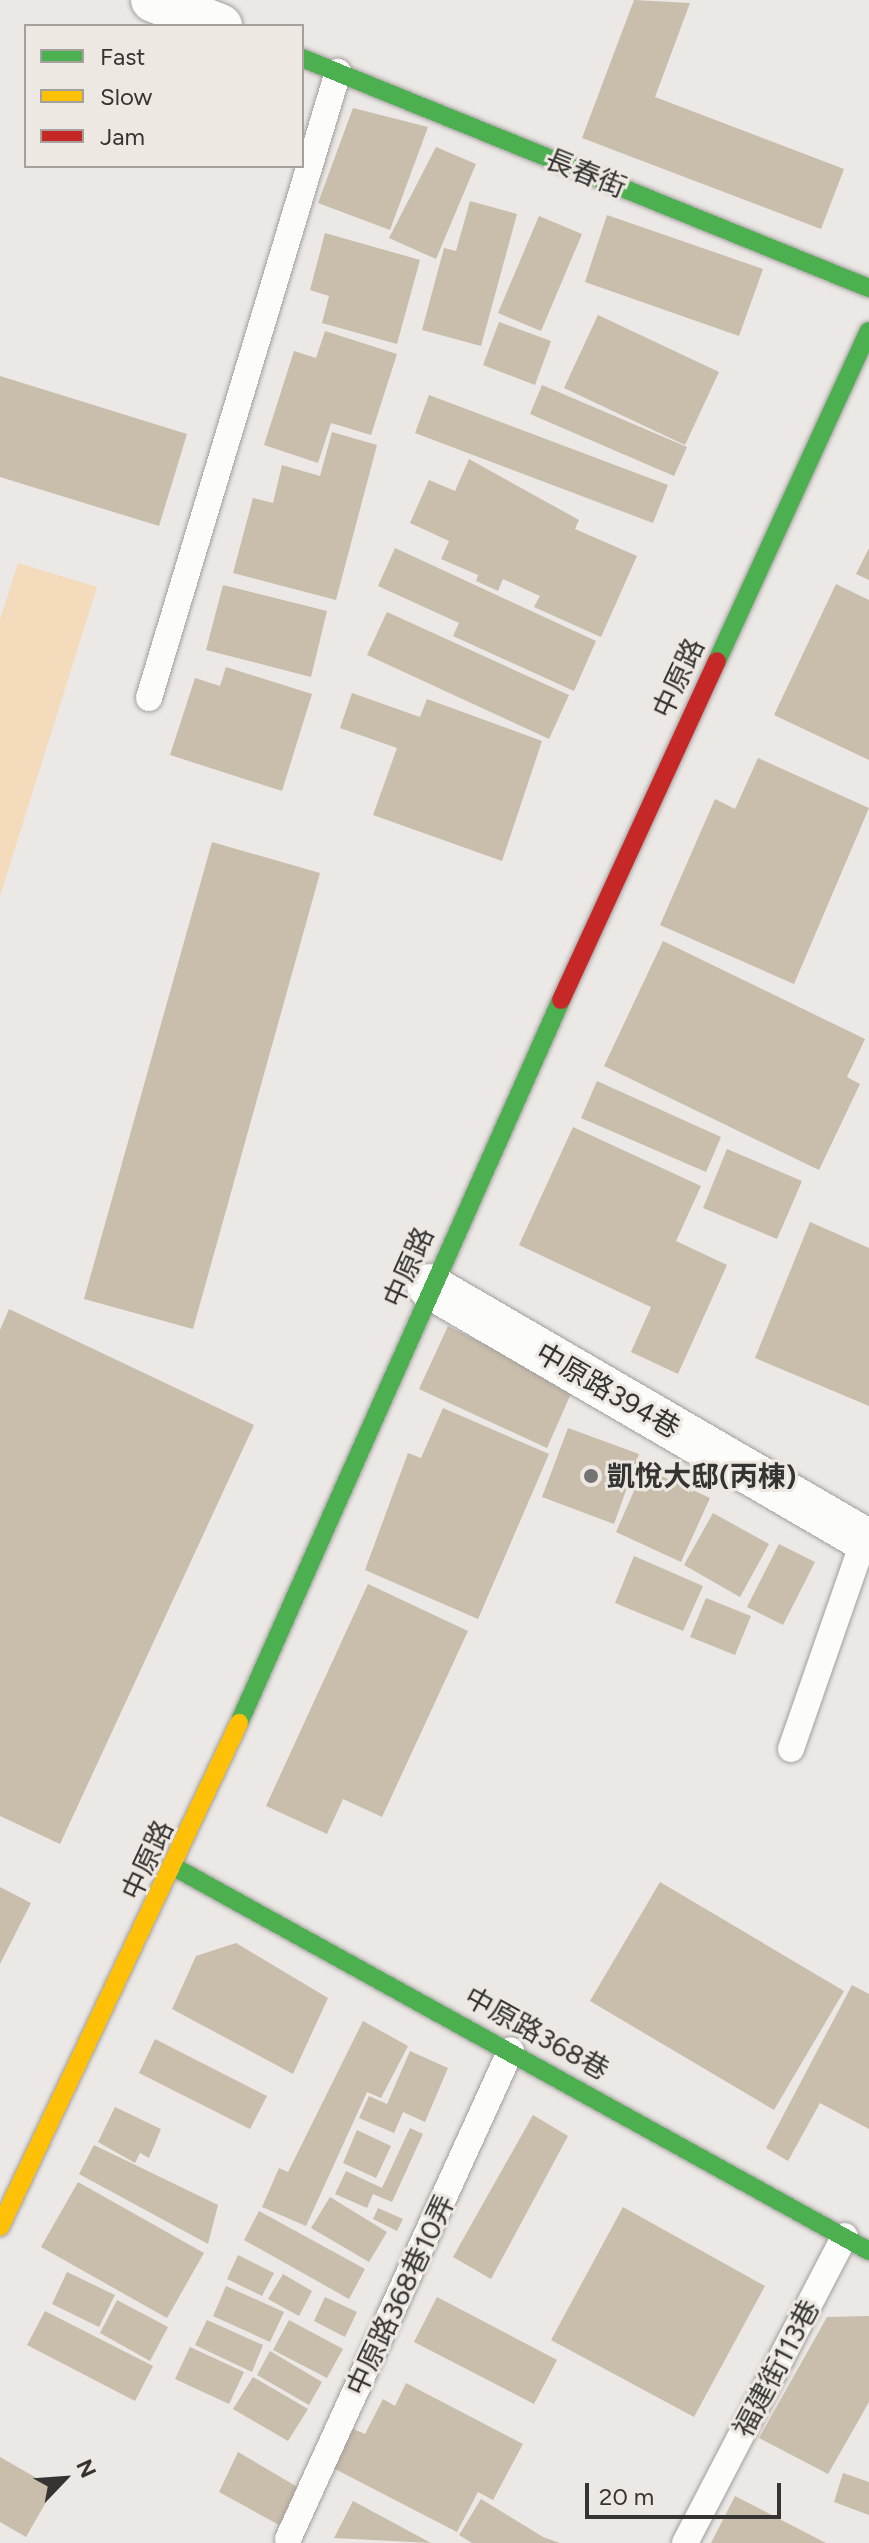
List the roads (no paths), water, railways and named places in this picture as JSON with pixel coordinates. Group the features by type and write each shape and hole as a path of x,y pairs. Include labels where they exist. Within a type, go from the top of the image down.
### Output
{"street":[{"path":"153,0 215,24"},
{"name":"長春街","path":"304,59 869,288"},
{"name":"中原路","path":"0,2227 176,1868 429,1286 869,331"},
{"name":"中原路394巷","path":"429,1286 866,1541"},
{"name":"中原路368巷","path":"176,1868 511,2050 869,2251"}],"lane":[{"path":"149,698 338,72"},
{"path":"791,1749 866,1541"},
{"name":"中原路368巷10弄","path":"288,2539 511,2050"},
{"name":"福建街113巷","path":"685,2543 845,2236"}],"place":[{"name":"凱悅大邸(丙棟)","path":"591,1476"}]}
